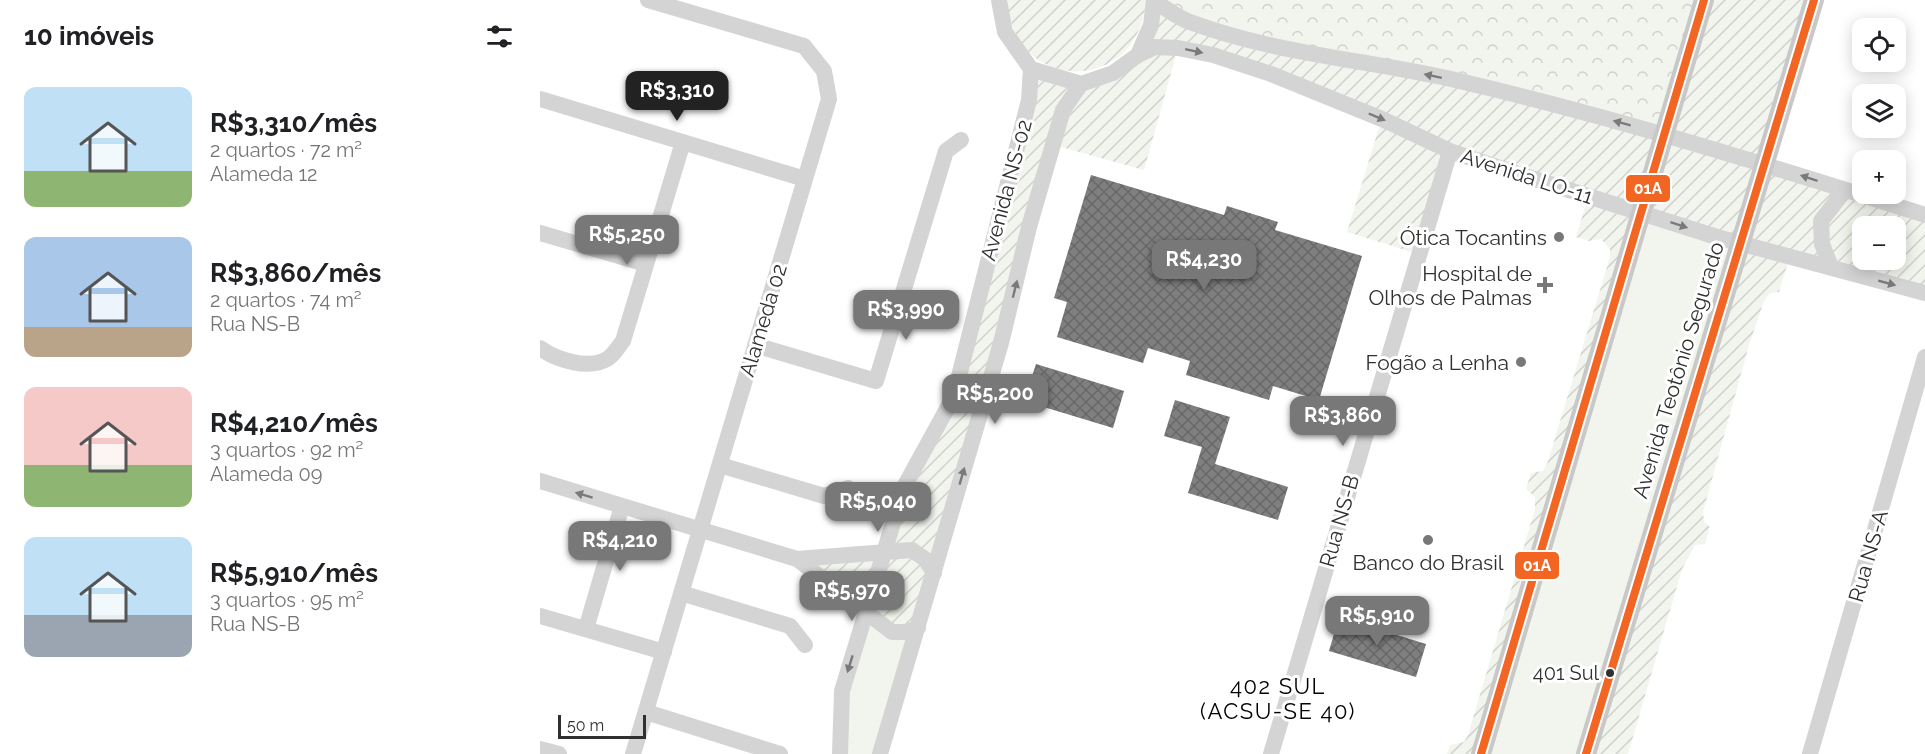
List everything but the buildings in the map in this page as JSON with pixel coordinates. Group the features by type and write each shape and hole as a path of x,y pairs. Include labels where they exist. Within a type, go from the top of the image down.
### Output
{"main road":[{"path":"1481,754 1666,135 1704,0"},
{"name":"Avenida Teotônio Segurado","path":"1586,754 1814,0"}],"street":[{"name":"Alameda 02","path":"633,754 829,99 824,71 804,46 648,0"},
{"path":"996,4 1005,32 1030,69 1081,84 1113,73 1138,55 1150,26 1155,1 1188,22 1268,44 1449,79 1666,135 1925,215"},
{"name":"Avenida LO-11","path":"1138,55 1155,47 1178,48 1213,55 1281,78 1382,119 1450,151 1741,243 1925,293"},
{"name":"Avenida NS-02","path":"840,754 842,691 904,487 954,396 1029,100 1030,69"},
{"name":"Avenida NS-02","path":"880,754 1002,343 1029,227 1063,110 1081,84"},
{"path":"540,99 805,178"},
{"path":"755,345 876,381 946,151 961,140"},
{"path":"540,348 549,355 593,365 609,359 623,342 683,142"},
{"name":"Rua NS-B","path":"1271,754 1450,151"},
{"path":"1831,267 1822,244 1821,221 1845,190"},
{"path":"540,233 646,264"},
{"name":"Rua NS-A","path":"1810,754 1925,357"},
{"path":"720,465 825,496 848,488"},
{"path":"540,481 798,558 885,550 912,550 925,559 934,573"},
{"path":"586,629 622,506"},
{"path":"798,558 892,632 906,632 918,628"},
{"path":"681,593 790,627 805,645"},
{"path":"540,616 664,652"},
{"path":"646,712 780,754"},
{"path":"540,749 559,754"}],"green space":[{"path":"1008,0 1146,0 1138,32 1122,54 1100,67 1076,71 1051,66 1030,53 1015,31"},
{"path":"1154,0 1704,0 1666,135 1268,44"},
{"path":"1704,0 1814,0 1765,164 1852,192 1852,204 1890,204 1925,215 1925,293 1790,256 1779,292 1770,293 1764,301 1749,345 1703,512 1704,522 1710,527 1705,544 1695,545 1682,569 1628,754 1587,754 1741,243 1643,213 1481,754 1447,754 1450,745 1464,742 1468,735 1535,509 1535,497 1526,489 1531,473 1543,471 1547,464 1610,257 1610,249 1601,239 1589,241 1576,237 1588,197 1450,151 1418,254 1347,232 1381,121 1178,48 1144,170 1054,145 918,628 906,632 798,559 885,550 904,487 954,396 1031,69 1075,84 1138,55 1155,2 1188,22 1665,135"},
{"path":"1642,213 1741,243 1585,754 1481,754"},
{"path":"866,612 918,628 880,754 840,754 842,691"}],"transit line":[{"name":"01A","path":"1481,754 1704,0"},
{"name":"01A","path":"1586,754 1814,0"}],"place":[{"name":"Ótica Tocantins","path":"1559,237"},
{"name":"Hospital de Olhos de Palmas","path":"1545,285"},
{"name":"Fogão a Lenha","path":"1521,362"},
{"name":"Banco do Brasil","path":"1428,540"},
{"name":"401 Sul","path":"1610,673"}],"district":[{"name":"402 SUL (ACSU-SE 40)","path":"1278,698"}]}
